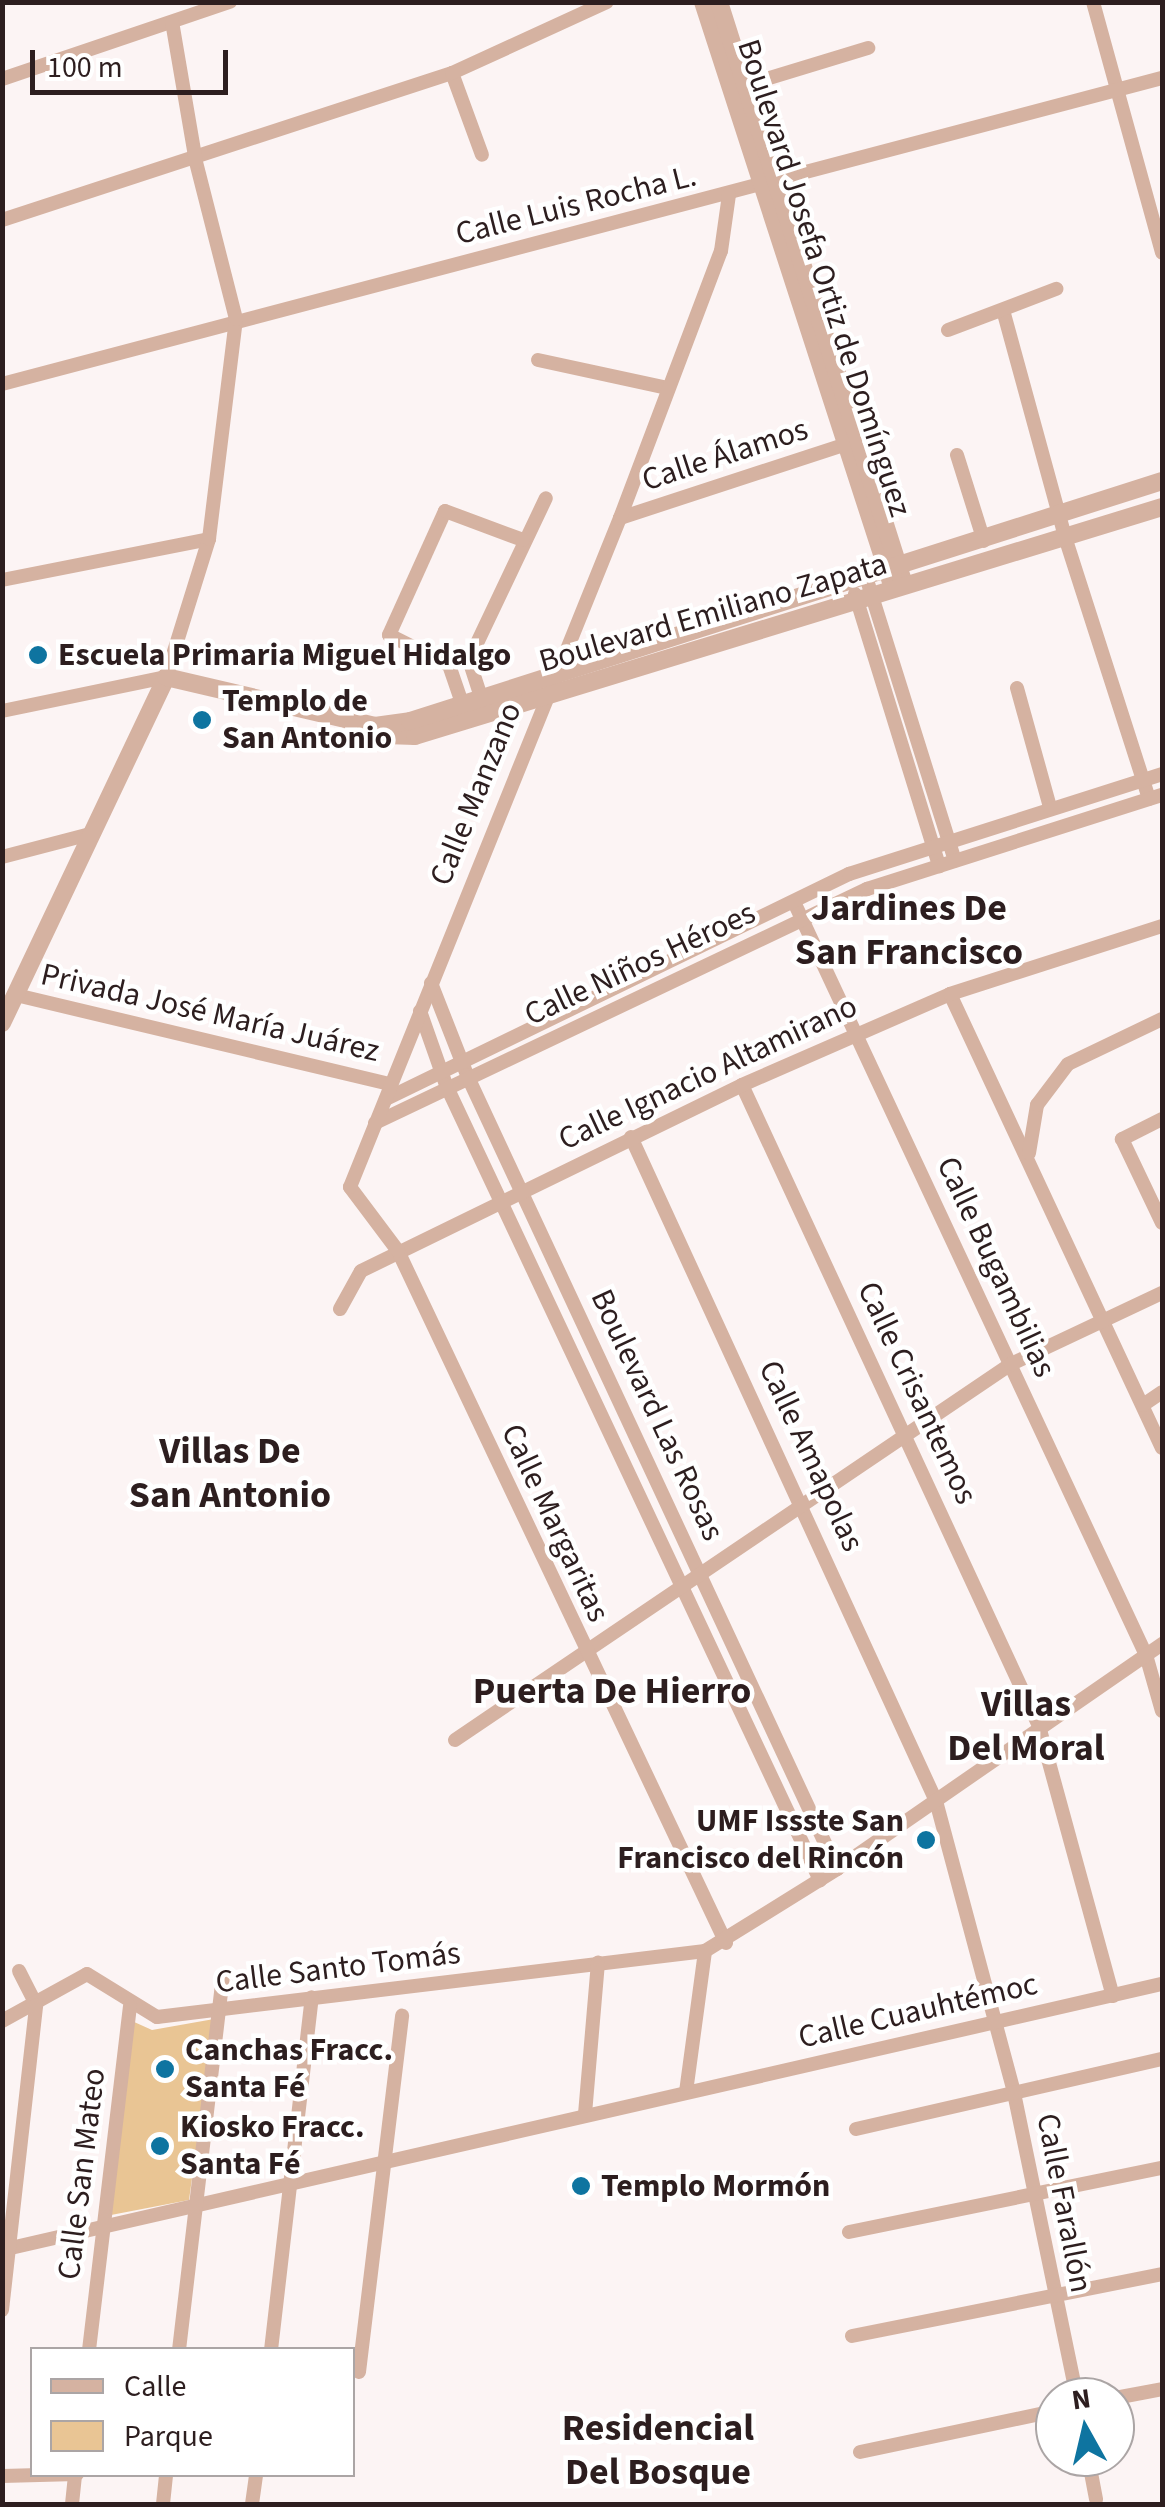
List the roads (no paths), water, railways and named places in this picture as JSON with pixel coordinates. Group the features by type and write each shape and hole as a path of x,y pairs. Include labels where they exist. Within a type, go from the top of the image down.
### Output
{"street":[{"path":"2,79 230,2"},
{"path":"2,220 196,162 452,73 607,2"},
{"name":"Boulevard Josefa Ortiz de Domínguez","path":"703,2 767,184 893,571"},
{"name":"Boulevard Josefa Ortiz de Domínguez","path":"719,2 767,184 846,444 893,571"},
{"path":"1092,2 1162,252"},
{"path":"2,1023 163,682 209,538 236,320 196,162 172,22"},
{"path":"743,86 868,48"},
{"path":"452,73 482,155"},
{"name":"Calle Luis Rocha L.","path":"2,384 1162,78"},
{"name":"Calle Manzano","path":"350,1187 550,682 620,518 722,250 728,195"},
{"path":"948,330 1056,289"},
{"path":"1003,310 1065,537 1141,781 1156,798"},
{"path":"538,360 668,388"},
{"name":"Calle Álamos","path":"620,518 846,444"},
{"path":"956,455 984,540"},
{"name":"Boulevard Emiliano Zapata","path":"163,682 373,738 415,736 550,682 1162,481"},
{"path":"472,700 468,660 546,498"},
{"name":"Boulevard Emiliano Zapata","path":"163,682 375,726 866,602 1162,507"},
{"path":"472,700 449,665 389,635 445,511 524,540"},
{"path":"2,580 209,538"},
{"path":"893,571 900,591"},
{"path":"860,582 940,866"},
{"path":"866,602 955,861"},
{"path":"449,665 468,660"},
{"path":"2,711 163,682"},
{"path":"1016,688 1050,807"},
{"name":"Calle Niños Héroes","path":"385,1099 439,1069 848,874 1162,774"},
{"name":"Calle Niños Héroes","path":"375,1123 446,1085 802,918 940,866 1156,798"},
{"path":"2,857 94,834"},
{"name":"Calle Bugambilias","path":"794,902 1146,1655 1162,1711"},
{"name":"Calle Ignacio Altamirano","path":"340,1309 361,1271 742,1085 950,994 1162,926"},
{"name":"Boulevard Las Rosas","path":"431,983 466,1076 702,1575 836,1870"},
{"path":"950,994 1029,1153 1161,1441"},
{"name":"Privada José María Juárez","path":"16,995 391,1084"},
{"name":"Boulevard Las Rosas","path":"420,1010 446,1085 820,1880"},
{"path":"1029,1153 1037,1104 1068,1064 1162,1019"},
{"name":"Calle Crisantemos","path":"742,1085 1039,1726 1113,1996"},
{"path":"1162,1120 1122,1139 1162,1219"},
{"name":"Calle Amapolas","path":"632,1137 804,1505 936,1801 996,2020"},
{"name":"Calle Margaritas","path":"350,1187 398,1251 586,1657 726,1943"},
{"path":"455,1740 586,1657 906,1432 1011,1364 1106,1323 1162,1293"},
{"path":"1143,1406 1162,1392"},
{"name":"Calle Santo Tomás","path":"2,2021 87,1974 130,2006 157,2017 705,1951 726,1943 836,1870 1162,1644"},
{"path":"686,2092 705,1951"},
{"path":"586,2114 598,1962"},
{"path":"2,2310 36,2005 19,1970"},
{"path":"179,2347 223,1974"},
{"name":"Calle Cuauhtémoc","path":"6,2249 385,2158 1162,1984"},
{"path":"271,2347 312,1997"},
{"name":"Calle San Mateo","path":"89,2347 130,2006"},
{"path":"359,2372 402,2016"},
{"name":"Calle Farallón","path":"996,2020 1072,2377"},
{"path":"856,2128 1162,2060"},
{"path":"849,2232 1162,2168"},
{"path":"852,2336 1162,2274"},
{"path":"1135,2394 1162,2389"},
{"path":"860,2452 1035,2414"},
{"path":"2,2476 30,2475"},
{"path":"72,2504 76,2477"},
{"path":"162,2504 166,2477"},
{"path":"252,2504 256,2477"},
{"path":"1092,2477 1096,2499"}],"place":[{"name":"Escuela Primaria Miguel Hidalgo","path":"38,655"},
{"name":"Templo de San Antonio","path":"202,720"},
{"name":"UMF Issste San Francisco del Rincón","path":"926,1840"},
{"name":"Canchas Fracc. Santa Fé","path":"165,2069"},
{"name":"Kiosko Fracc. Santa Fé","path":"160,2146"},
{"name":"Templo Mormón","path":"581,2186"}],"district":[{"name":"Jardines De San Francisco","path":"909,931"},
{"name":"Villas De San Antonio","path":"230,1474"},
{"name":"Puerta De Hierro","path":"612,1692"},
{"name":"Villas Del Moral","path":"1026,1727"},
{"name":"Residencial Del Bosque","path":"658,2451"}]}
